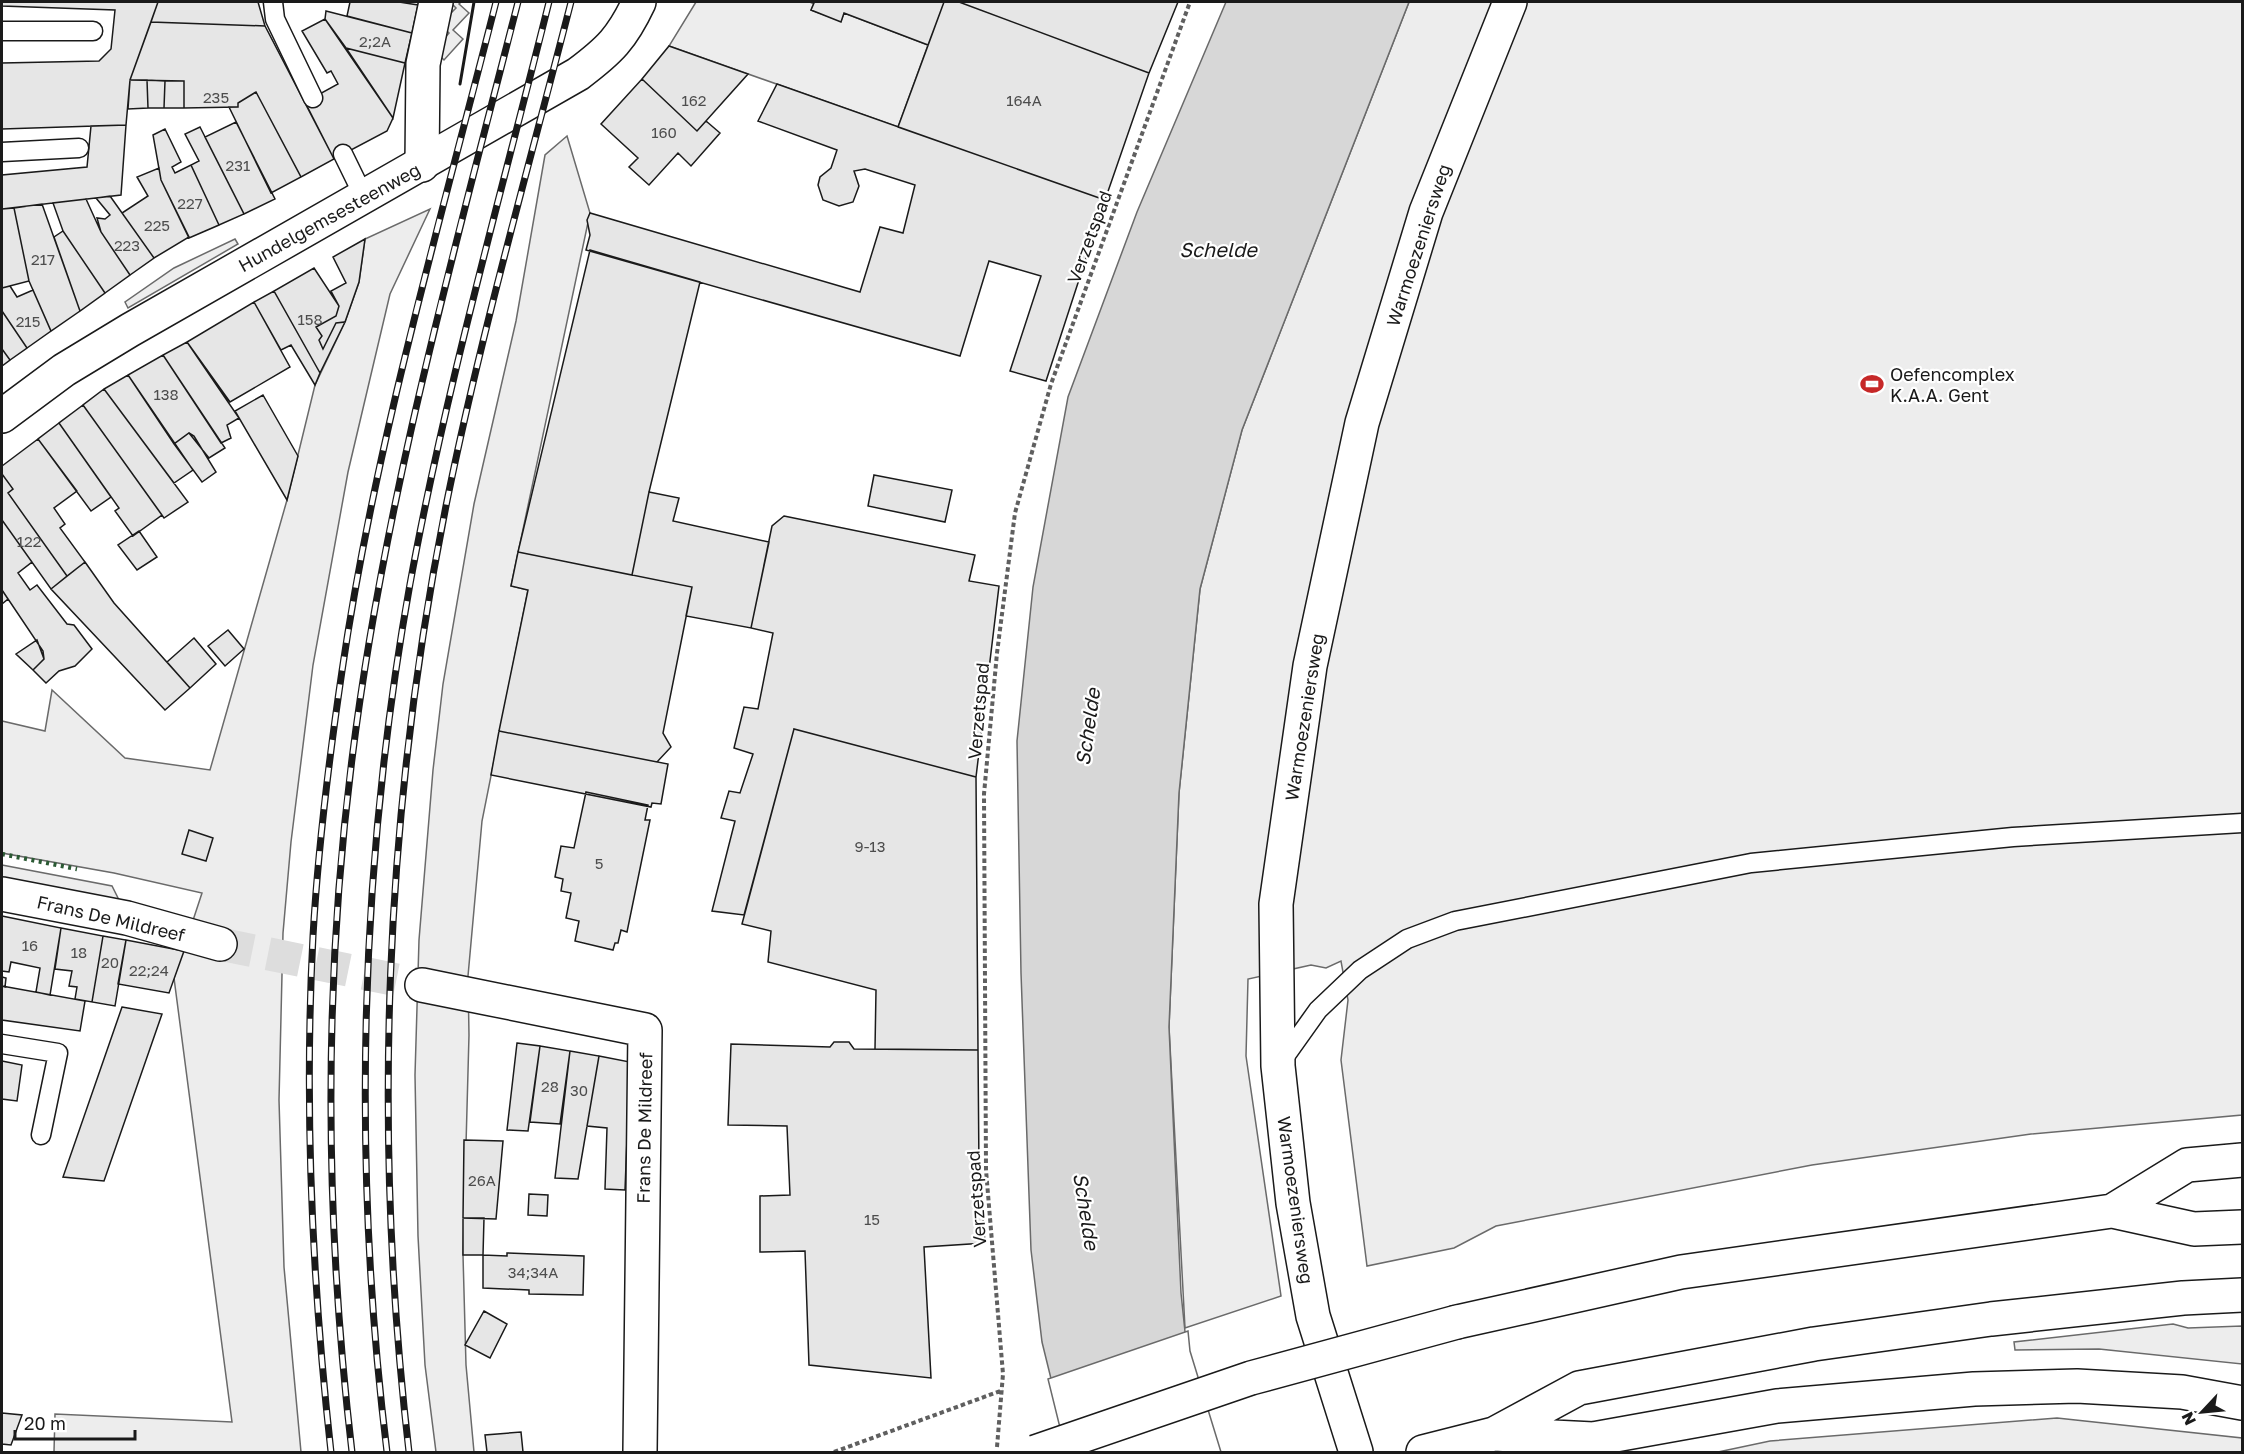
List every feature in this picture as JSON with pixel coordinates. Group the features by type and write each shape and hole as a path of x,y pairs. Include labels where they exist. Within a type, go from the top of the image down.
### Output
{"main road":[{"path":"422,165 423,64 436,2"},
{"name":"Hundelgemsesteenweg","path":"2,416 64,370 120,336 578,74 608,52 627,27 639,2"},
{"name":"Warmoezeniersweg","path":"1356,1452 1313,1316 1293,1203 1278,1066 1276,904 1311,666 1360,435 1426,212 1510,2"},
{"name":"Frans De Mildreef","path":"2,894 127,918 220,944"},
{"name":"Frans De Mildreef","path":"422,985 645,1030 640,1452"},
{"path":"2112,1211 2187,1165 2242,1160"},
{"path":"1035,1452 1251,1378 1457,1322 1681,1272 2112,1211 2194,1229 2242,1227"},
{"path":"1424,1452 1494,1434 1579,1388 1814,1344 1991,1319 2183,1298 2242,1294"},
{"path":"1494,1434 1593,1439 1777,1406 1974,1389 2077,1386 2182,1392 2242,1402"}],"lane":[{"path":"273,2 275,19 313,98"},
{"path":"2,31 93,31"},
{"path":"2,152 79,148"},
{"path":"343,154 364,197"},
{"path":"1278,1066 1318,1010 1360,970 1407,939 1455,921 1751,863 2013,837 2242,823"},
{"path":"2,1044 58,1053 40,1135"}],"path":[{"name":"Verzetspad","path":"999,1452 996,1444 1003,1390 986,1170 984,794 997,654 1015,513 1051,384 1190,2"},
{"path":"834,1452 1003,1390"}],"shaded area":[{"path":"450,2 461,2 459,4 469,13 453,30 463,39 444,60 434,50 449,33 440,24 456,8"},
{"path":"696,2 809,2 814,3 811,10 841,21 844,13 928,45 898,127 669,46"},
{"path":"1409,2 2242,2 2242,1115 2031,1134 1812,1165 1496,1226 1454,1248 1367,1266 1341,1060 1348,1000 1341,961 1326,968 1311,965 1248,979 1246,1056 1281,1296 1185,1328 1169,1027 1179,793 1200,589 1242,430"},
{"path":"567,136 590,213 511,586 528,590 482,821 468,976 469,1035 463,1255 466,1365 474,1452 436,1452 425,1365 418,1236 415,1075 419,940 433,770 443,684 474,504 516,321 545,155"},
{"path":"430,209 390,294 348,472 313,665 291,842 283,933 279,1100 284,1267 301,1452 54,1452 55,1414 232,1422 174,978 202,893 114,873 2,853 2,721 45,731 52,690 125,758 210,770 287,500 315,385 345,322 359,282 365,239"},
{"path":"235,239 238,244 128,308 125,302 174,268"},
{"path":"2,865 112,886 119,900 2,878"},
{"path":"2173,1324 2188,1328 2242,1326 2242,1364 2099,1349 2015,1350 2014,1342"},
{"path":"2057,1418 2242,1438 2242,1452 1718,1452 1770,1441"}],"water":[{"name":"Schelde","path":"1226,2 1409,2 1242,430 1200,589 1179,793 1169,1027 1181,1293 1187,1351 1069,1452 1042,1342 1031,1250 1021,973 1017,741 1033,587 1068,397 1137,212"}],"pier":[{"path":"1188,1331 1190,1351 1221,1452 1066,1452 1048,1379"}],"building":[{"path":"2,2 158,2 130,80 126,125 2,129 2,63 99,61 111,49 115,10 2,6"},
{"path":"158,2 258,2 265,26 151,22"},
{"path":"350,2 399,2 418,5 412,33 347,16"},
{"path":"399,2 419,2 418,5"},
{"path":"809,2 944,2 928,45 844,13 841,22 811,10 814,3"},
{"path":"944,2 959,2 1149,73 1105,200 898,127"},
{"path":"959,2 1178,2 1149,73"},
{"path":"326,11 412,33 405,63 346,48 325,19"},
{"path":"325,19 393,118 387,131 334,159 305,102 338,84 331,71 327,73 302,31"},
{"path":"151,22 265,26 334,159 301,177 256,92 238,103 238,107 184,108 184,81 130,80"},
{"path":"669,46 748,74 697,131 642,79"},
{"path":"346,48 405,63 393,118"},
{"path":"642,79 697,131 706,121 720,133 691,166 678,153 649,185 629,167 638,158 601,124"},
{"path":"130,80 147,80 148,108 128,109"},
{"path":"147,80 165,81 164,108 148,108"},
{"path":"165,81 184,81 184,108 164,108"},
{"path":"777,84 1105,200 1046,381 1010,371 1041,276 989,261 960,356 586,250 590,235 587,220 590,213 860,292 880,227 903,233 915,185 865,169 854,171 859,186 853,202 839,206 823,200 818,185 820,177 831,168 837,150 758,121"},
{"path":"256,92 301,177 271,193 229,107 238,107 238,103"},
{"path":"236,122 275,199 244,214 205,137"},
{"path":"126,125 121,195 2,209 2,175 87,167 91,126"},
{"path":"200,127 244,214 219,225 191,165 199,161 185,134"},
{"path":"165,129 181,162 172,167 175,173 191,165 219,225 189,238 161,180 153,135"},
{"path":"159,168 161,180 189,237 154,258 122,213 148,196 137,177"},
{"path":"110,196 154,258 130,275 101,232 97,218 105,219 110,215 96,198"},
{"path":"86,199 101,232 130,275 105,293 63,231 53,203"},
{"path":"42,204 80,311 51,331 29,281 14,208"},
{"path":"14,208 29,281 2,288 2,209"},
{"path":"63,231 105,293 80,311 54,237"},
{"path":"365,239 359,282 345,322 336,323 323,349 319,340 322,336 316,327 336,316 339,306 331,291 346,283 333,257"},
{"path":"590,250 700,282 649,492 632,575 518,552"},
{"path":"314,268 339,306 336,316 316,327 322,336 319,340 323,349 336,323 345,322 320,373 274,291"},
{"path":"10,286 17,297 33,290 51,331 27,348 2,311 2,288"},
{"path":"274,291 320,373 315,385 291,345 281,350 254,302"},
{"path":"254,302 290,367 230,402 187,342"},
{"path":"2,311 27,348 10,360 2,349"},
{"path":"187,342 239,418 227,425 231,438 221,443 163,355"},
{"path":"2,349 10,360 2,366"},
{"path":"163,355 225,448 209,458 189,433 174,444 128,375"},
{"path":"128,375 193,470 174,483 104,389"},
{"path":"104,389 188,502 164,518 83,405"},
{"path":"263,395 298,456 287,500 235,411"},
{"path":"83,405 162,515 133,536 115,511 119,508 59,423"},
{"path":"59,423 111,497 91,511 38,439"},
{"path":"189,433 194,436 216,472 202,482 174,444"},
{"path":"38,439 77,491 54,508 65,524 60,528 85,562 67,576 8,493 13,489 2,474 2,466"},
{"path":"2,474 13,489 8,493 67,576 51,589 2,520"},
{"path":"874,475 952,490 945,522 868,506"},
{"path":"649,492 679,498 673,521 769,542 751,628 686,616 692,587 632,575"},
{"path":"784,516 975,555 969,581 999,586 976,777 794,729 744,915 712,911 735,821 721,818 729,791 740,793 753,754 734,748 744,707 758,709 773,633 751,628 772,526"},
{"path":"2,520 32,562 18,573 30,590 37,585 67,624 74,625 92,649 75,666 59,671 46,683 33,670 44,659 43,651 2,590"},
{"path":"139,531 157,557 137,570 118,545"},
{"path":"518,552 692,587 663,733 671,747 657,762 499,731 528,590 511,586"},
{"path":"85,562 114,603 190,688 165,710 51,589"},
{"path":"2,590 8,599 2,604"},
{"path":"228,630 244,649 225,666 208,646"},
{"path":"194,638 216,664 190,688 167,662"},
{"path":"37,640 44,659 33,670 16,654"},
{"path":"794,729 976,777 978,1050 875,1049 876,990 768,962 771,931 742,924"},
{"path":"499,731 668,764 661,804 652,803 651,807 491,775"},
{"path":"586,792 648,805 645,820 650,820 627,932 621,930 618,943 615,943 613,950 575,941 579,921 566,918 571,893 561,891 563,879 555,877 561,846 574,848"},
{"path":"189,830 213,838 206,861 182,854"},
{"path":"2,916 61,928 50,995 36,992 40,968 11,962 9,972 2,971"},
{"path":"61,928 103,936 92,1002 75,999 77,987 69,986 72,971 55,969"},
{"path":"103,936 126,940 115,1006 92,1002"},
{"path":"126,940 184,951 169,993 118,984"},
{"path":"2,977 6,978 5,987 2,986"},
{"path":"2,986 85,1001 80,1031 2,1020"},
{"path":"122,1007 162,1014 104,1181 63,1177"},
{"path":"834,1042 849,1042 854,1049 978,1050 979,1171 985,1243 924,1247 931,1378 809,1365 805,1251 760,1252 760,1196 790,1195 787,1126 728,1125 731,1044 830,1047"},
{"path":"517,1043 540,1046 528,1131 507,1130"},
{"path":"540,1046 570,1051 560,1124 530,1122"},
{"path":"570,1051 599,1056 578,1179 555,1178"},
{"path":"599,1056 630,1062 625,1190 605,1189 607,1128 587,1126"},
{"path":"2,1061 22,1065 17,1101 2,1099"},
{"path":"464,1140 503,1141 496,1219 463,1218"},
{"path":"529,1194 548,1195 547,1216 528,1215"},
{"path":"463,1218 484,1218 483,1255 463,1255"},
{"path":"507,1253 584,1256 583,1295 529,1294 529,1290 483,1288 483,1255 507,1256"},
{"path":"484,1311 507,1324 490,1358 465,1345"},
{"path":"2,1413 22,1415 11,1445 2,1444"},
{"path":"521,1432 523,1452 487,1452 485,1435"}],"tunnel":[{"path":"220,944 422,985"}],"railway":[{"path":"331,1452 315,1259 309,1065 313,936 324,804 356,586 390,418 496,2"},
{"path":"352,1452 337,1279 332,1192 331,1106 336,932 352,759 382,567 402,472 446,284 518,2"},
{"path":"387,1452 376,1344 365,1127 366,1017 371,908 380,799 393,691 424,510 457,364 549,2"},
{"path":"409,1452 397,1333 390,1213 388,1093 391,973 398,853 410,733 426,614 461,434 571,2"}],"hedge":[{"path":"2,854 77,869"}],"wall":[{"path":"460,84 474,2"}],"place":[{"name":"Oefencomplex K.A.A. Gent","path":"1872,384"}]}
